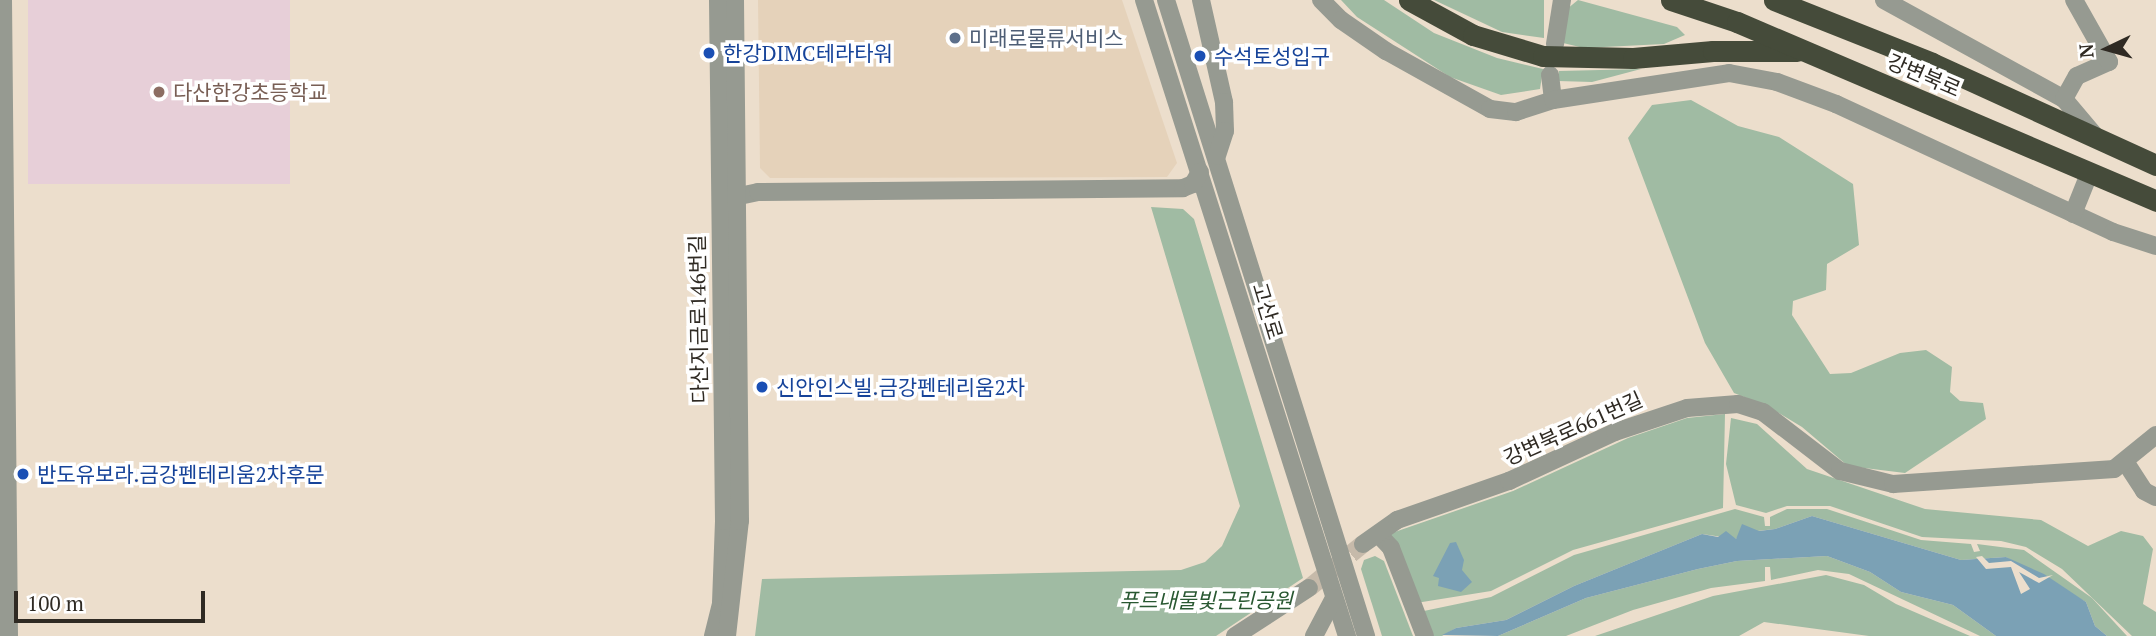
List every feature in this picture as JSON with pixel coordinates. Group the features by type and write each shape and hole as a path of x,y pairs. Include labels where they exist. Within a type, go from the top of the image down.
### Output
{"highway":[{"path":"1409,0 1472,35 1543,55 1633,58 1713,51 1805,51"},
{"name":"강변북로","path":"1671,0 1805,51 2156,201"},
{"name":"강변북로","path":"1774,0 1843,25 2156,165"},
{"path":"1800,0 1843,25"}],"street":[{"path":"3,0 5,598 9,636"},
{"name":"다산지금로146번길","path":"718,0 740,521 726,636"},
{"name":"다산지금로146번길","path":"713,636 721,603 724,521 728,199 735,0"},
{"name":"고산로","path":"1144,0 1347,636"},
{"name":"고산로","path":"1166,0 1217,156 1363,635"},
{"path":"1201,0 1224,102 1225,131 1217,156"},
{"path":"1321,0 1341,20 1387,51 1490,109 1516,112 1553,100 1728,73 1777,82 1836,104 2073,214 2156,246"},
{"path":"1555,44 1562,0"},
{"path":"1884,0 2064,99 2099,140"},
{"path":"2064,99 2077,76 2109,62 2074,0"},
{"path":"1550,75 1553,100"},
{"path":"728,199 758,192 1183,188 1193,184 1200,172"},
{"path":"2073,214 2089,174"},
{"path":"728,199 760,202 1189,199 1210,206"},
{"name":"강변북로661번길","path":"1363,544 1380,536 1397,520 1509,481 1615,432 1659,415 1714,404 1738,404 1763,412 1840,471 1892,484 2101,471 2126,463 2156,435"},
{"path":"2126,463 2144,491 2156,497"},
{"path":"1380,536 1391,548 1424,636"},
{"path":"1235,636 1309,588"},
{"path":"1314,636 1334,598"}],"shaded area":[{"name":"다산한강초등학교","path":"28,0 290,0 290,184 28,184"},
{"path":"758,0 1122,0 1177,163 1167,177 770,178 760,168"}],"green space":[{"path":"1341,0 1384,0 1434,33 1497,58 1543,69 1540,89 1501,95 1450,77 1357,17"},
{"path":"1434,0 1544,0 1544,38 1502,32"},
{"path":"1578,0 1677,27 1685,35 1664,44 1584,48 1563,43 1567,9"},
{"path":"1641,69 1592,82 1558,81 1559,71"},
{"path":"1691,100 1738,126 1779,137 1853,184 1859,245 1827,264 1826,290 1793,301 1792,315 1830,374 1851,373 1900,353 1926,350 1952,367 1950,392 1960,401 1983,403 1986,419 1905,473 1848,466 1802,427 1767,406 1734,393 1705,343 1628,138 1652,105"},
{"name":"푸르내물빛근린공원","path":"1151,207 1183,209 1194,219 1303,578 1216,636 755,636 762,579 1181,570 1205,562 1222,546 1240,506"},
{"path":"1725,414 1723,508 1573,550 1491,591 1416,603 1389,534 1513,491 1628,438 1687,418"},
{"path":"1731,418 1757,424 1807,469 1925,509 2041,520 2088,546 2121,531 2143,536 2153,549 2143,604 2156,612 2156,636 2132,636 2062,569 2026,547 2001,541 1922,537 1830,506 1787,506 1766,513 1736,505 1726,464"},
{"path":"1735,509 1764,517 1765,526 1770,526 1770,517 1787,509 1827,509 1921,540 1971,544 1974,552 1980,551 1977,544 2024,550 2092,598 2127,636 2107,636 2095,626 2086,602 2006,557 1961,560 1812,516 1775,529 1740,533 1736,539 1702,534 1574,586 1506,620 1456,628 1442,636 1429,636 1419,612 1491,597 1574,555"},
{"path":"1375,556 1384,561 1413,636 1382,636 1361,569 1364,560"},
{"path":"1827,556 1870,572 1901,592 1953,605 1996,636 1980,636 1849,574 1818,570 1771,580 1770,567 1765,567 1765,581 1711,588 1633,610 1566,636 1498,636 1586,598 1698,569 1737,561"},
{"path":"1826,575 1864,585 1896,604 1970,636 1869,636 1764,622 1739,636 1595,636 1713,596"}],"water":[{"path":"1812,516 1961,560 2006,557 2044,574 2086,602 2095,626 2107,636 1996,636 1953,605 1901,592 1870,572 1827,556 1737,561 1698,569 1586,598 1498,636 1442,635 1456,628 1506,620 1574,586 1702,534 1718,537 1726,531 1736,539 1742,524 1759,531 1775,529"},
{"path":"1456,542 1464,560 1462,570 1472,582 1461,592 1438,586 1439,578 1433,576 1450,543"}],"pier":[{"path":"1982,556 1989,563 2011,561 2039,578 2053,575 2039,583 2019,572 2030,589 2021,594 2011,567 1986,569 1976,557"}],"tunnel":[{"path":"1309,588 1363,544"}],"place":[{"name":"미래로물류서비스","path":"955,38"},
{"name":"한강DIMC테라타워","path":"709,53"},
{"name":"수석토성입구","path":"1200,56"},
{"name":"다산한강초등학교","path":"159,92"},
{"name":"신안인스빌.금강펜테리움2차","path":"762,387"},
{"name":"반도유보라.금강펜테리움2차후문","path":"23,474"}]}
